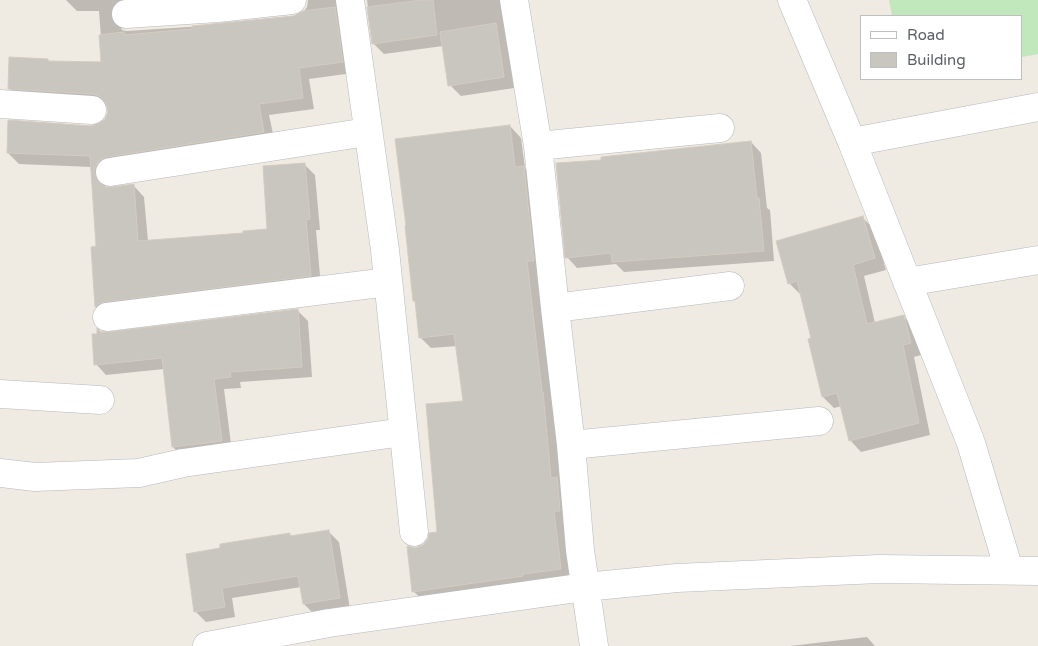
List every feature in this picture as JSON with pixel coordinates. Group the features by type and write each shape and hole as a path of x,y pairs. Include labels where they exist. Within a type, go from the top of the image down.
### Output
{"street":[{"path":"126,14 218,8 292,0"},
{"path":"350,0 388,282 414,532"},
{"path":"514,0 538,146 571,445 580,550 594,646"},
{"path":"792,0 852,142 971,443 1009,570"},
{"path":"0,104 92,110"},
{"path":"852,142 1038,107"},
{"path":"538,146 720,128"},
{"path":"110,172 367,132"},
{"path":"907,282 1038,260"},
{"path":"107,318 388,282"},
{"path":"555,308 730,286"},
{"path":"0,394 100,400"},
{"path":"571,445 819,421"},
{"path":"0,473 36,477 139,473 182,463 403,432"},
{"path":"207,646 329,623 586,587 677,578 850,570 1038,571"}],"green space":[{"path":"889,0 1038,0 1038,54 1023,57 1023,15 892,15"}],"building":[{"path":"433,0 437,35 372,44 367,7"},
{"path":"335,7 343,62 299,68 303,98 259,104 264,132 108,157 100,160 95,167 98,181 105,187 134,184 138,241 243,233 243,231 267,229 263,166 305,163 310,219 306,220 311,276 105,302 95,307 91,247 96,246 90,156 7,153 8,120 91,126 105,119 108,112 106,104 101,97 93,94 8,89 9,57 48,59 48,61 101,62 99,35 124,32 124,35 192,29 192,26 294,16 303,11"},
{"path":"496,23 504,77 448,86 440,32"},
{"path":"510,125 515,167 524,166 534,261 527,261 543,392 551,478 557,477 560,511 554,511 561,569 412,592 407,546 415,548 423,545 428,539 429,533 437,532 426,404 463,401 454,334 419,338 415,301 413,301 395,139"},
{"path":"751,141 764,251 612,262 611,253 565,258 556,163 601,160 601,157"},
{"path":"863,216 875,258 853,265 867,324 904,315 911,343 903,345 919,423 849,441 837,393 822,397 808,339 811,338 797,281 788,284 776,241"},
{"path":"298,309 302,367 230,372 231,377 214,379 222,441 172,447 162,358 94,365 92,334 97,334 97,328 101,332 109,332"},
{"path":"329,530 340,598 303,604 298,576 222,588 225,607 194,612 186,554 220,548 220,544 290,533 290,536"}]}
